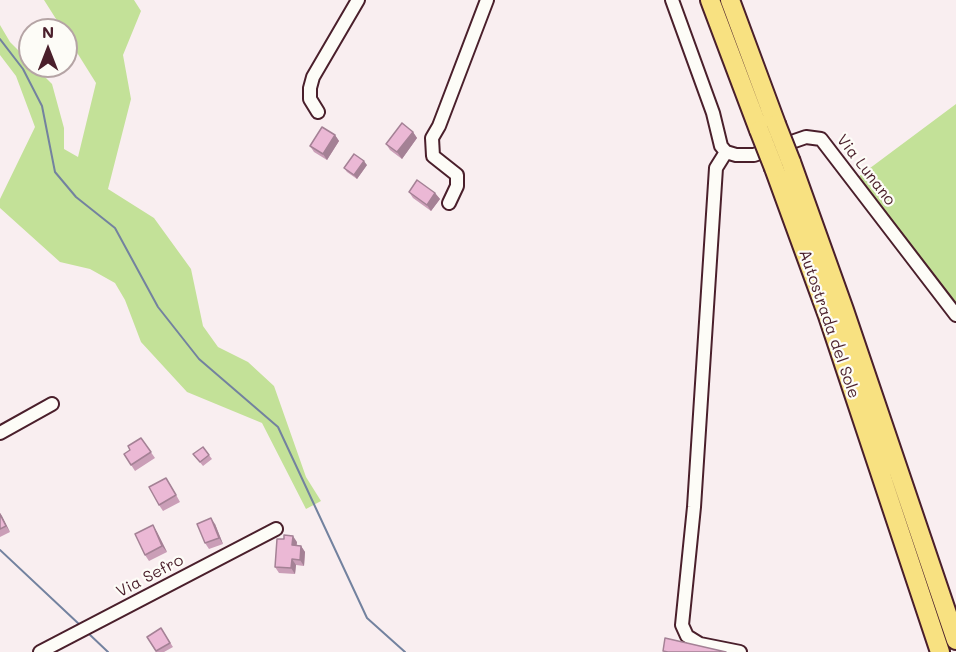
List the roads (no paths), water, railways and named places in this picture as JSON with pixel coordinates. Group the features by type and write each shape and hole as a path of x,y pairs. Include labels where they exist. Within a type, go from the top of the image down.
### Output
{"highway":[{"name":"Autostrada del Sole","path":"710,0 768,127 791,162 844,310 956,640"},
{"name":"Autostrada del Sole","path":"730,0 768,127 774,168 828,316 940,652"}],"street":[{"path":"318,112 310,94 313,77 358,0"},
{"path":"449,203 457,186 458,176 433,156 432,138 439,126 487,0"},
{"path":"672,0 713,112 721,146 726,152 716,168 694,507 682,624 687,636 700,644 740,652"},
{"name":"Via Lunano","path":"726,152 736,155 754,155 806,137 821,139 956,315"},
{"path":"0,433 52,404"},
{"name":"Via Sefro","path":"40,652 276,529"}],"waterway":[{"path":"0,39 23,69 42,106 55,172 76,197 115,228 158,307 199,359 278,427 367,618 405,652"},
{"path":"0,550 80,625"},
{"path":"88,633 108,652"}]}
